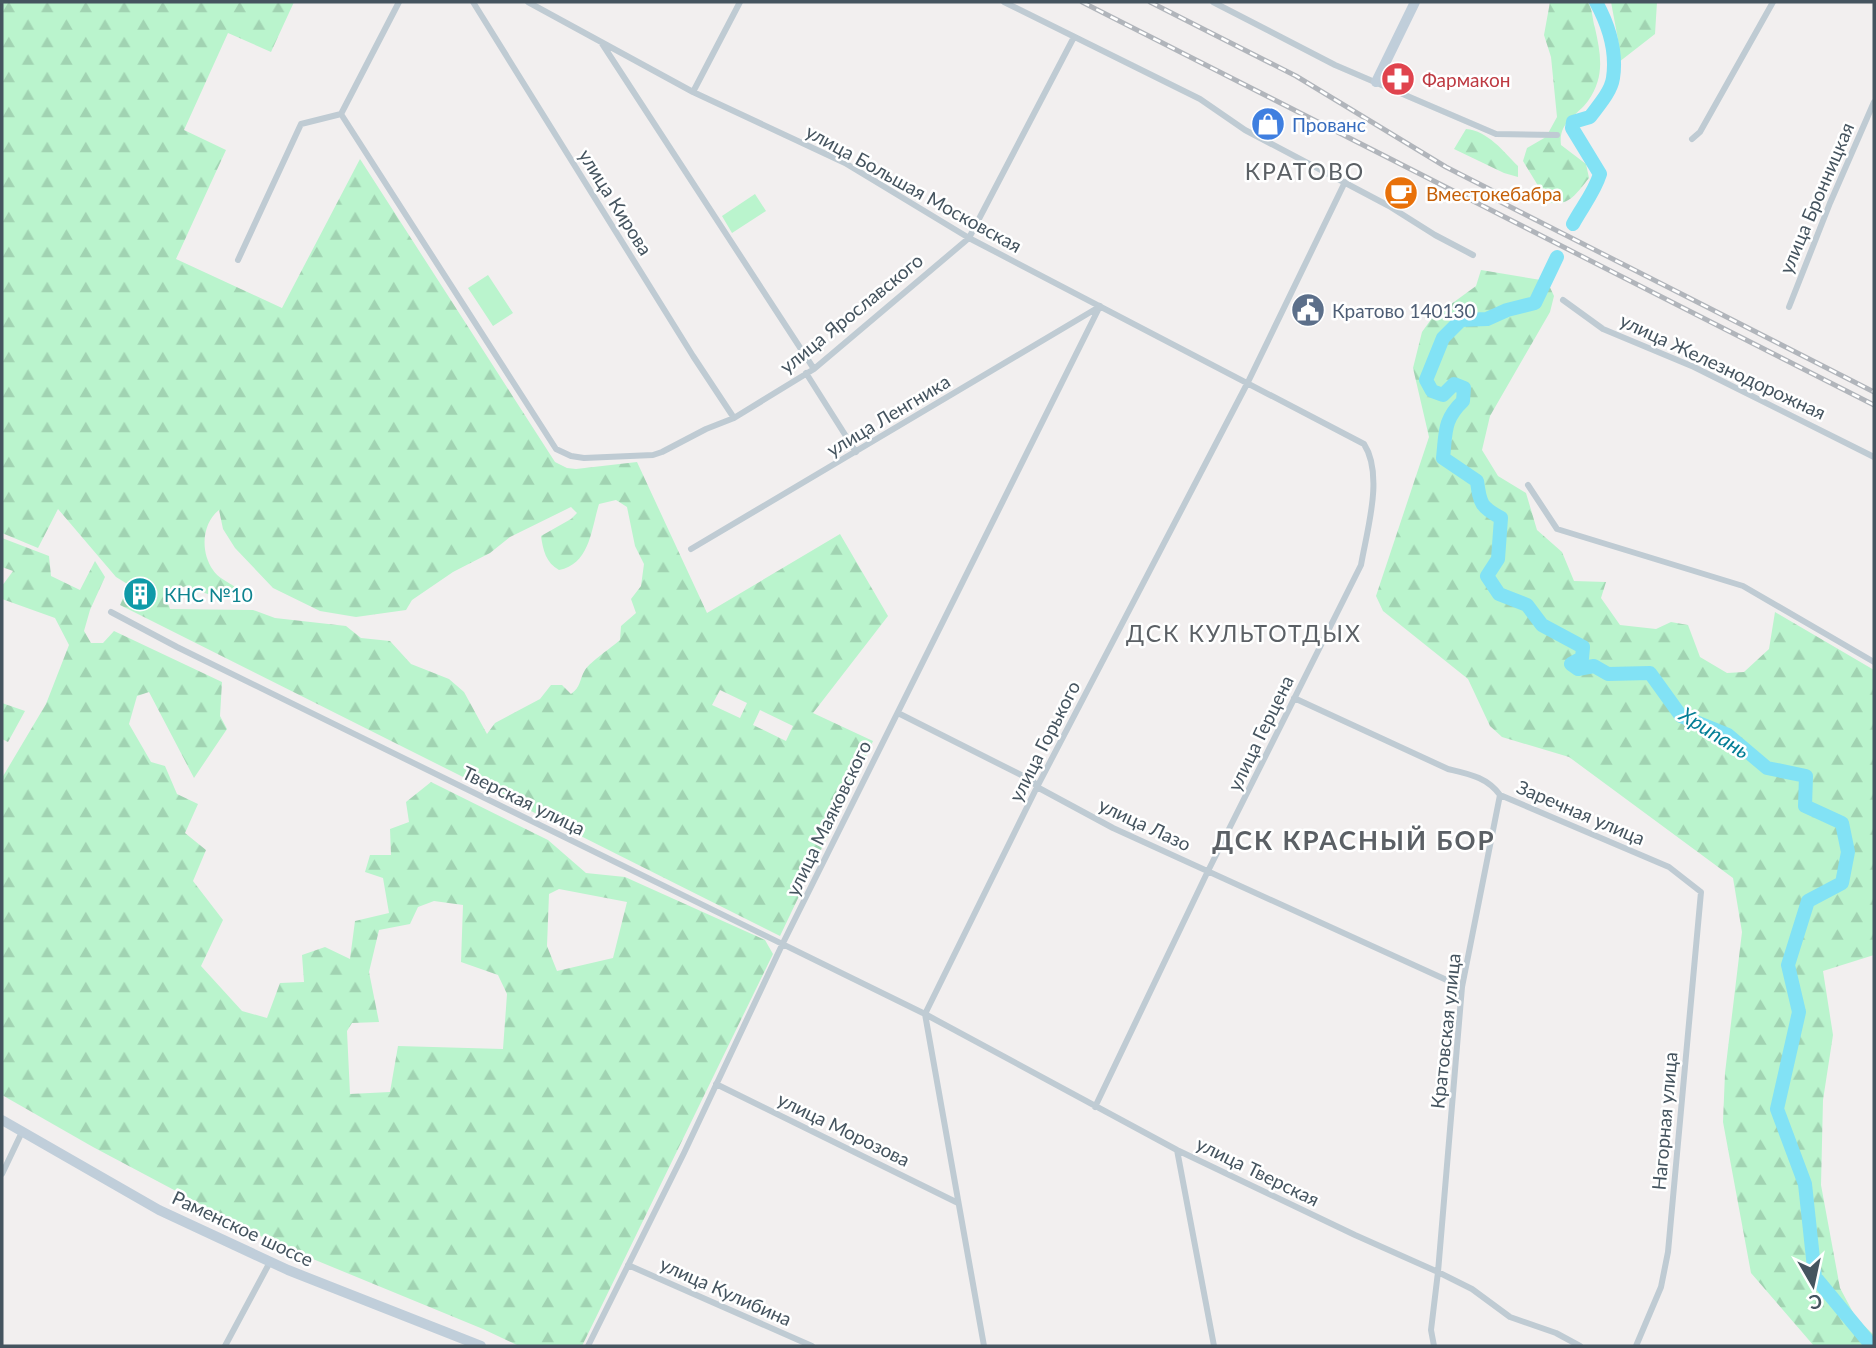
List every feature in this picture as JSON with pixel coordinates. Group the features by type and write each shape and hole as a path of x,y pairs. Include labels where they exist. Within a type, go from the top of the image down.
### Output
{"main road":[{"path":"1376,82 1415,2"},
{"name":"Раменское шоссе","path":"2,1121 159,1210 270,1262 481,1346"}],"street":[{"path":"238,260 301,124 341,114 399,2"},
{"name":"улица Кирова","path":"473,2 734,418"},
{"name":"улица Большая Московская","path":"528,2 693,92 845,163 969,238 1248,382"},
{"path":"693,92 740,2"},
{"path":"1004,2 1200,99 1245,131 1345,182 1473,255"},
{"path":"1213,2 1335,65 1496,134 1557,135"},
{"path":"1692,139 1700,132 1773,2"},
{"name":"улица Ярославского","path":"341,114 556,449 584,458 653,455 734,418 814,369 969,238 1074,37"},
{"path":"601,41 814,369"},
{"name":"улица Бронницкая","path":"1789,307 1830,202 1874,102"},
{"name":"улица Горького","path":"925,1014 1037,787 1248,382 1345,182"},
{"name":"улица Железнодорожная","path":"1563,300 1603,329 1694,367 1874,457"},
{"name":"улица Ленгника","path":"691,549 1100,306"},
{"name":"улица Маяковского","path":"588,1346 782,945 1100,306"},
{"path":"806,373 856,452"},
{"name":"улица Герцена","path":"1095,1107 1208,871 1361,565 1373,474 1371,456 1364,444 1248,382"},
{"path":"1528,485 1557,529 1743,586 1874,662"},
{"name":"Тверская улица","path":"111,612 177,647 925,1014"},
{"name":"Заречная улица","path":"1294,698 1448,769 1492,783 1500,795 1669,867 1701,892"},
{"name":"улица Лазо","path":"898,713 1033,781 1037,787 1113,828 1462,987"},
{"name":"Кратовская улица","path":"1434,1346 1431,1330 1462,987 1500,795"},
{"name":"Нагорная улица","path":"1636,1346 1661,1287 1668,1252 1701,892"},
{"path":"925,1014 984,1346"},
{"name":"улица Тверская","path":"925,1014 1177,1150 1472,1289 1510,1317 1556,1333 1580,1346"},
{"name":"улица Морозова","path":"716,1084 958,1203"},
{"path":"2,1174 22,1132"},
{"path":"1177,1150 1214,1346"},
{"path":"225,1346 270,1262"},
{"name":"улица Кулибина","path":"628,1265 812,1346"}],"green space":[{"path":"2,2 294,2 271,52 228,33 184,130 226,150 176,259 282,308 360,159 555,462 576,469 637,462 707,613 840,534 888,616 813,713 873,741 780,936 120,605 129,585 116,577 58,509 38,548 2,533","holes":["616,500 627,507 635,546 644,564 641,586 631,599 636,613 621,626 620,640 588,666 571,694 562,685 551,685 540,699 495,723 487,734 464,692 449,679 411,664 390,641 361,638 346,626 275,618 253,610 170,609 165,594 186,586 213,596 235,594 235,587 215,573 206,555 206,530 219,510 223,529 235,548 273,588 320,611 356,617 406,610 412,600 453,572 490,553 510,537 571,507 577,513 571,519 541,536 544,551 551,564 559,570 569,567 577,561 588,544 599,504","720,690 747,703 740,718 712,705","760,710 793,726 786,741 753,725"]},
{"path":"1550,2 1588,2 1600,57 1599,74 1593,92 1584,106 1565,125 1561,137 1561,145 1586,164 1589,178 1572,198 1561,203 1548,202 1523,161 1527,148 1546,137 1557,117 1551,57 1544,35"},
{"path":"1611,2 1657,2 1655,34 1619,62 1619,45"},
{"path":"1466,129 1481,134 1501,148 1518,166 1518,177 1454,149"},
{"path":"755,194 766,211 732,233 722,216"},
{"path":"1481,270 1547,281 1554,296 1550,312 1490,416 1482,450 1498,476 1526,493 1537,530 1562,552 1574,581 1606,582 1601,598 1620,625 1656,629 1671,622 1688,625 1700,657 1727,673 1744,672 1769,649 1775,612 1874,670 1874,955 1823,971 1833,1035 1823,1100 1821,1185 1840,1288 1856,1318 1874,1335 1874,1346 1814,1346 1751,1273 1723,1122 1725,1073 1742,932 1733,878 1569,757 1502,737 1490,726 1468,679 1383,611 1376,596 1429,437 1413,368 1422,332 1432,318 1476,286"},
{"path":"488,275 513,313 493,326 468,288"},
{"path":"2,538 49,556 51,576 80,590 95,561 105,577 84,631 91,643 103,643 114,631 222,682 220,716 227,729 194,778 149,692 137,696 129,724 151,762 165,766 177,794 198,804 185,833 206,850 193,881 223,920 201,966 242,1011 267,1018 280,983 304,982 302,955 325,947 350,959 355,921 389,913 383,878 365,872 370,855 391,855 390,829 409,822 406,802 431,782 548,840 586,873 625,877 765,940 773,954 582,1346 519,1346 274,1243 93,1147 2,1095 2,778 46,704 69,645 55,618 2,599 2,586 13,571 2,567","holes":["559,889 627,902 613,958 557,971 547,946 549,894","434,901 463,905 461,962 498,975 507,994 503,1049 398,1046 390,1092 350,1094 347,1031 352,1023 379,1022 369,972 379,930 410,924 418,907"]},
{"path":"2,703 25,711 8,742 2,739"}],"waterway":[{"name":"Хрипань","path":"1573,224 1600,174 1572,128 1573,122 1590,117 1607,94 1613,78 1614,58 1610,38 1596,2"},
{"name":"Хрипань","path":"1557,257 1535,303 1507,310 1487,319 1461,320 1443,338 1426,380 1432,391 1443,395 1454,384 1464,388 1463,401 1452,414 1447,427 1443,458 1477,481 1483,504 1501,518 1498,559 1487,576 1499,594 1527,605 1542,625 1583,647 1582,658 1571,664 1578,669 1594,666 1608,674 1650,673 1681,716 1728,735 1767,768 1806,776 1805,806 1842,823 1848,852 1842,883 1808,901 1788,965 1799,1012 1777,1109 1805,1184 1815,1277 1872,1346"}],"railway":[{"path":"1082,2 1874,405"},
{"path":"1150,2 1296,76 1446,167 1499,194"},
{"path":"1487,195 1874,392"}],"place":[{"name":"Фармакон","path":"1398,79"},
{"name":"Прованс","path":"1268,124"},
{"name":"Вместокебабра","path":"1401,193"},
{"name":"Кратово 140130","path":"1308,310"},
{"name":"КНС №10","path":"140,594"}],"district":[{"name":"КРАТОВО","path":"1305,171"},
{"name":"ДСК КУЛЬТОТДЫХ","path":"1244,633"},
{"name":"ДСК КРАСНЫЙ БОР","path":"1354,840"}]}
